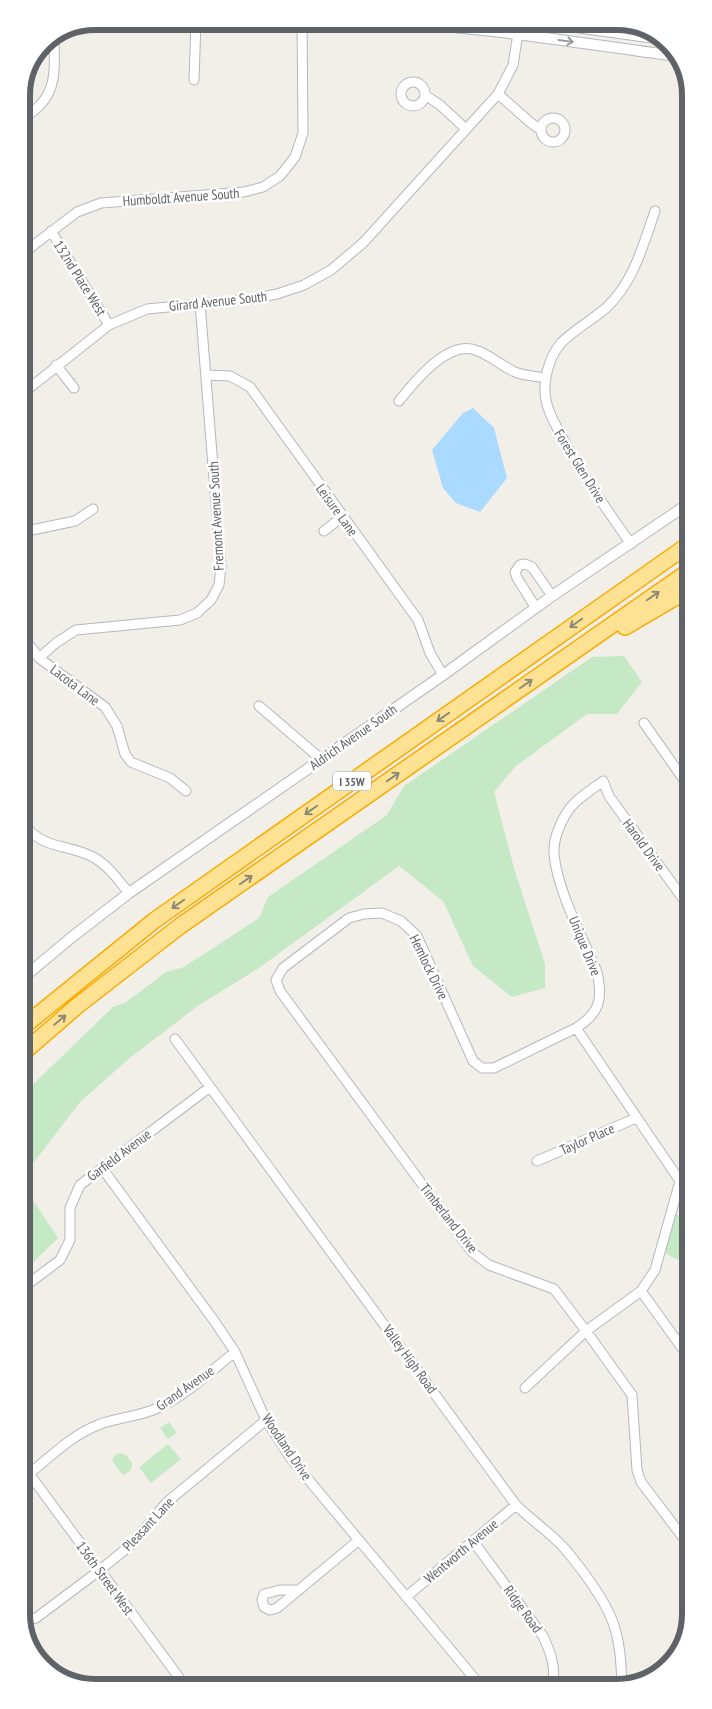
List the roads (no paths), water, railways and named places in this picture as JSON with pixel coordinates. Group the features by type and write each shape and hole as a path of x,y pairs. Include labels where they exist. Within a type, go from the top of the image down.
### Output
{"highway":[{"path":"594,611 682,539"},
{"name":"I 35W","path":"30,1021 156,920 682,550"},
{"name":"I 35W","path":"30,1047 77,1006 165,936 682,576"},
{"path":"584,643 615,632 682,593"}],"street":[{"path":"194,80 196,30"},
{"name":"Humboldt Avenue South","path":"30,248 77,212 101,203 244,192 263,187 280,176 295,157 304,133 302,30"},
{"path":"479,30 668,55"},
{"name":"Girard Avenue South","path":"30,387 109,325 147,309 252,299 277,294 304,285 331,270 363,243 498,94 513,65 519,30"},
{"path":"598,30 645,36"},
{"path":"30,113 40,105 49,93 54,78 54,45"},
{"path":"498,94 541,130"},
{"path":"425,95 466,129"},
{"name":"Forest Glen Drive","path":"631,544 575,462 557,428 546,400 546,378 551,360 561,344 607,307 626,284 636,264 655,211"},
{"name":"132nd Place West","path":"51,231 109,325"},
{"name":"Fremont Avenue South","path":"39,658 56,643 76,630 180,620 197,613 211,600 219,585 221,567 200,303"},
{"path":"399,401 418,377 446,354 460,348 477,350 516,372 546,378"},
{"path":"56,365 74,388"},
{"name":"Leisure Lane","path":"206,375 230,376 250,387 418,620 430,653 443,675"},
{"name":"Aldrich Avenue South","path":"30,972 129,893 443,675 552,596 682,508"},
{"path":"30,530 74,521 93,509"},
{"path":"324,532 342,517"},
{"path":"536,608 517,578 515,572 520,565 525,564 532,568 552,596"},
{"name":"Lacota Lane","path":"30,646 39,658 105,707 117,726 125,754 131,762 170,778 186,791"},
{"path":"259,706 321,759"},
{"path":"644,723 682,777"},
{"name":"Harold Drive","path":"603,781 609,796 682,897"},
{"name":"Unique Drive","path":"576,1028 593,1015 600,996 600,985 598,972 559,881 554,852 558,831 567,813 580,798 603,781"},
{"path":"30,830 40,839 82,853 100,862 129,893"},
{"name":"Hemlock Drive","path":"280,991 276,980 283,968 349,918 364,914 382,914 401,921 417,936 473,1061 482,1068 494,1068 576,1028"},
{"name":"Timberland Drive","path":"280,991 472,1252 489,1265 554,1289 586,1330 632,1395 637,1470 640,1482 682,1536"},
{"path":"526,1388 586,1330 641,1291 655,1270 680,1181 576,1028"},
{"name":"Valley High Road","path":"175,1039 516,1504 529,1518 564,1548 601,1599 612,1620 621,1656 622,1679"},
{"name":"Garfield Avenue","path":"30,1282 60,1260 70,1240 70,1208 80,1185 210,1087"},
{"name":"Taylor Place","path":"538,1161 636,1118"},
{"name":"Woodland Drive","path":"102,1168 215,1322 234,1352 266,1420 292,1460 475,1679"},
{"path":"641,1291 682,1348"},
{"name":"Grand Avenue","path":"30,1469 81,1433 118,1418 150,1412 171,1402 234,1352"},
{"name":"Pleasant Lane","path":"30,1619 36,1618 132,1544 166,1502 266,1420"},
{"name":"136th Street West","path":"30,1475 180,1679"},
{"name":"Wentworth Avenue","path":"406,1597 516,1504"},
{"path":"298,1590 358,1540"},
{"name":"Ridge Road","path":"473,1541 543,1636 548,1646 553,1668 552,1679"}],"water":[{"path":"473,408 494,428 507,478 480,512 456,503 443,488 432,450 463,413"}]}
